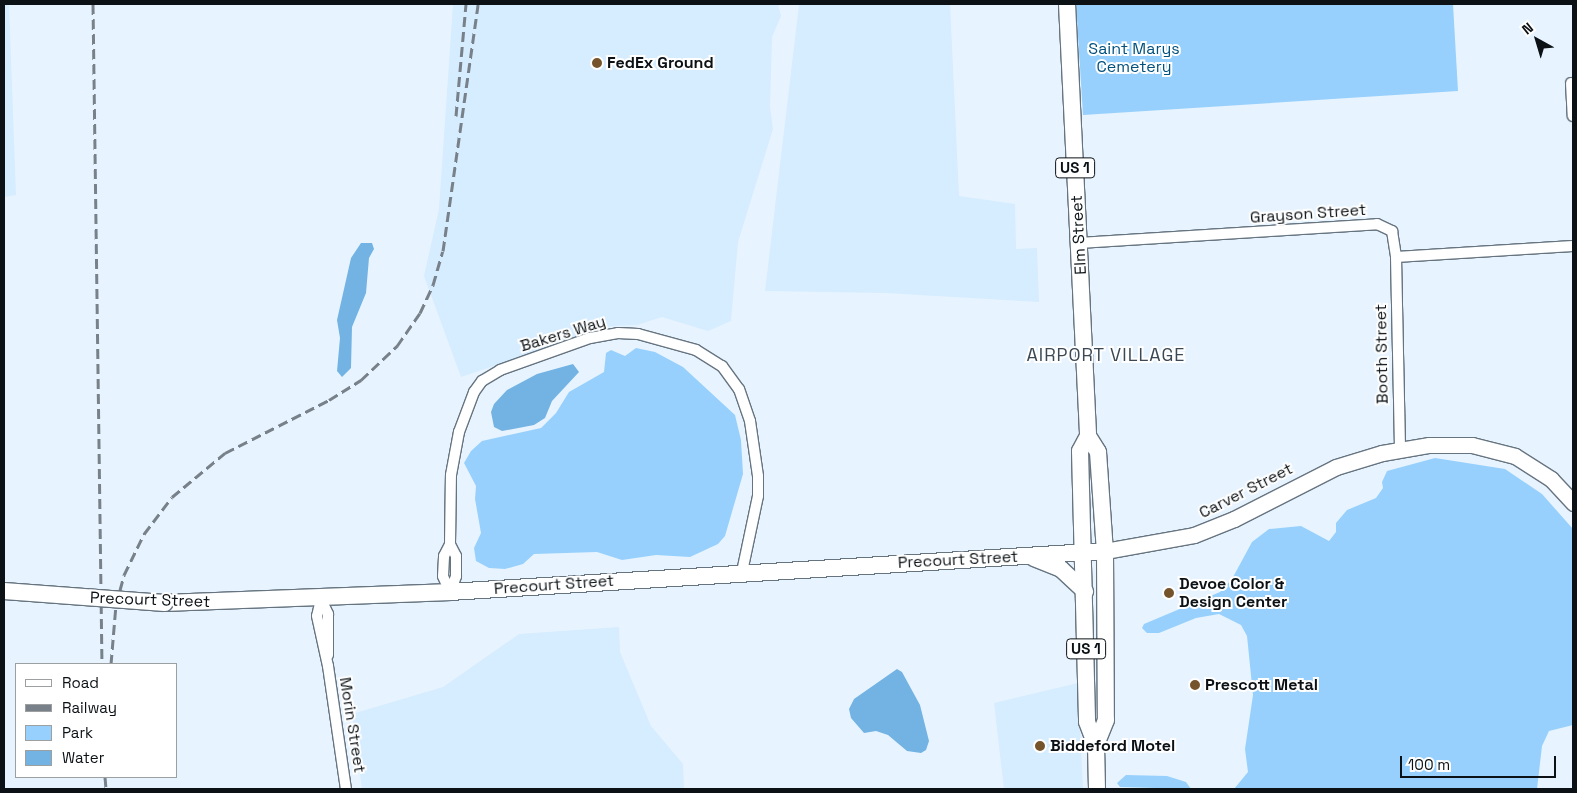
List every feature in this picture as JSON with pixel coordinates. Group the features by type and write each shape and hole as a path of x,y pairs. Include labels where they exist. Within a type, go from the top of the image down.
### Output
{"main road":[{"name":"Elm Street","path":"1067,4 1088,436 1098,452 1105,551 1106,720 1096,745"},
{"name":"Elm Street","path":"1088,436 1080,451 1085,552 1087,722 1096,745 1097,789"},
{"name":"Precourt Street","path":"4,590 165,603 321,599 1105,551"},
{"path":"1027,556 1061,569 1085,591"}],"street":[{"path":"1571,83 1573,116"},
{"name":"Grayson Street","path":"1079,243 1377,224 1392,231 1396,256"},
{"path":"1396,256 1573,246"},
{"name":"Booth Street","path":"1396,256 1400,450"},
{"name":"Bakers Way","path":"450,592 443,576 444,556 450,544 449,504 454,455 468,405 482,381 500,370 590,338 618,333 638,334 681,345 713,358 739,390 752,429 758,476 758,496 742,572"},
{"path":"1400,450 1460,444 1505,452 1540,471 1573,503"},
{"name":"Carver Street","path":"1105,551 1160,544 1206,531 1336,467 1400,450"},
{"name":"Morin Street","path":"321,599 317,616 328,666 346,789"}],"shaded area":[{"path":"4,4 9,4 16,195 4,197"},
{"path":"453,4 778,4 781,16 772,37 770,107 773,129 738,242 731,321 708,331 662,317 637,325 612,326 461,377 424,276 439,209"},
{"path":"950,4 959,196 1015,204 1016,249 1037,248 1039,302 885,293 765,291 799,5"},
{"path":"619,627 620,652 651,726 683,764 684,789 362,789 352,714 443,687 519,634"},
{"name":"Biddeford Motel","path":"1078,683 1083,789 1004,789 994,703"}],"green space":[{"name":"Saint Marys Cemetery","path":"1076,4 1453,4 1458,91 1083,115"},
{"path":"636,348 655,352 683,367 735,415 741,440 743,474 725,536 718,544 690,557 656,555 622,560 597,552 534,554 523,564 505,569 489,568 476,561 474,548 481,533 475,499 476,486 464,463 471,451 482,441 541,428 556,413 569,392 604,372 606,353 611,350 625,356"},
{"path":"1435,458 1505,469 1542,494 1573,529 1573,725 1549,731 1542,746 1537,789 1234,789 1248,772 1245,749 1253,695 1247,636 1241,625 1219,614 1196,618 1159,633 1147,633 1142,628 1144,624 1220,592 1232,579 1252,542 1269,529 1301,526 1329,541 1336,532 1336,523 1347,510 1376,498 1383,488 1382,482 1387,471"},
{"path":"1126,775 1167,776 1186,782 1191,789 1120,787 1117,783"}],"water":[{"path":"361,243 372,243 374,249 369,258 366,293 352,327 351,368 342,377 337,371 340,338 337,320 351,258"},
{"path":"573,364 579,372 552,401 545,418 534,425 502,431 494,427 491,412 494,404 507,390 537,374"},
{"path":"897,669 902,672 920,705 929,741 926,750 921,753 907,751 888,735 876,731 864,733 851,718 849,709 854,699"}],"railway":[{"path":"93,4 102,663"},
{"path":"456,116 466,4"},
{"path":"111,663 116,605 124,575 144,534 172,497 225,453 329,400 361,380 397,346 420,313 433,285 443,251 478,4"},
{"path":"105,778 106,789"}],"place":[{"name":"FedEx Ground","path":"597,63"},
{"name":"Devoe Color & Design Center","path":"1169,593"},
{"name":"Prescott Metal","path":"1195,685"},
{"name":"Biddeford Motel","path":"1040,746"}],"district":[{"name":"AIRPORT VILLAGE","path":"1106,355"}]}
